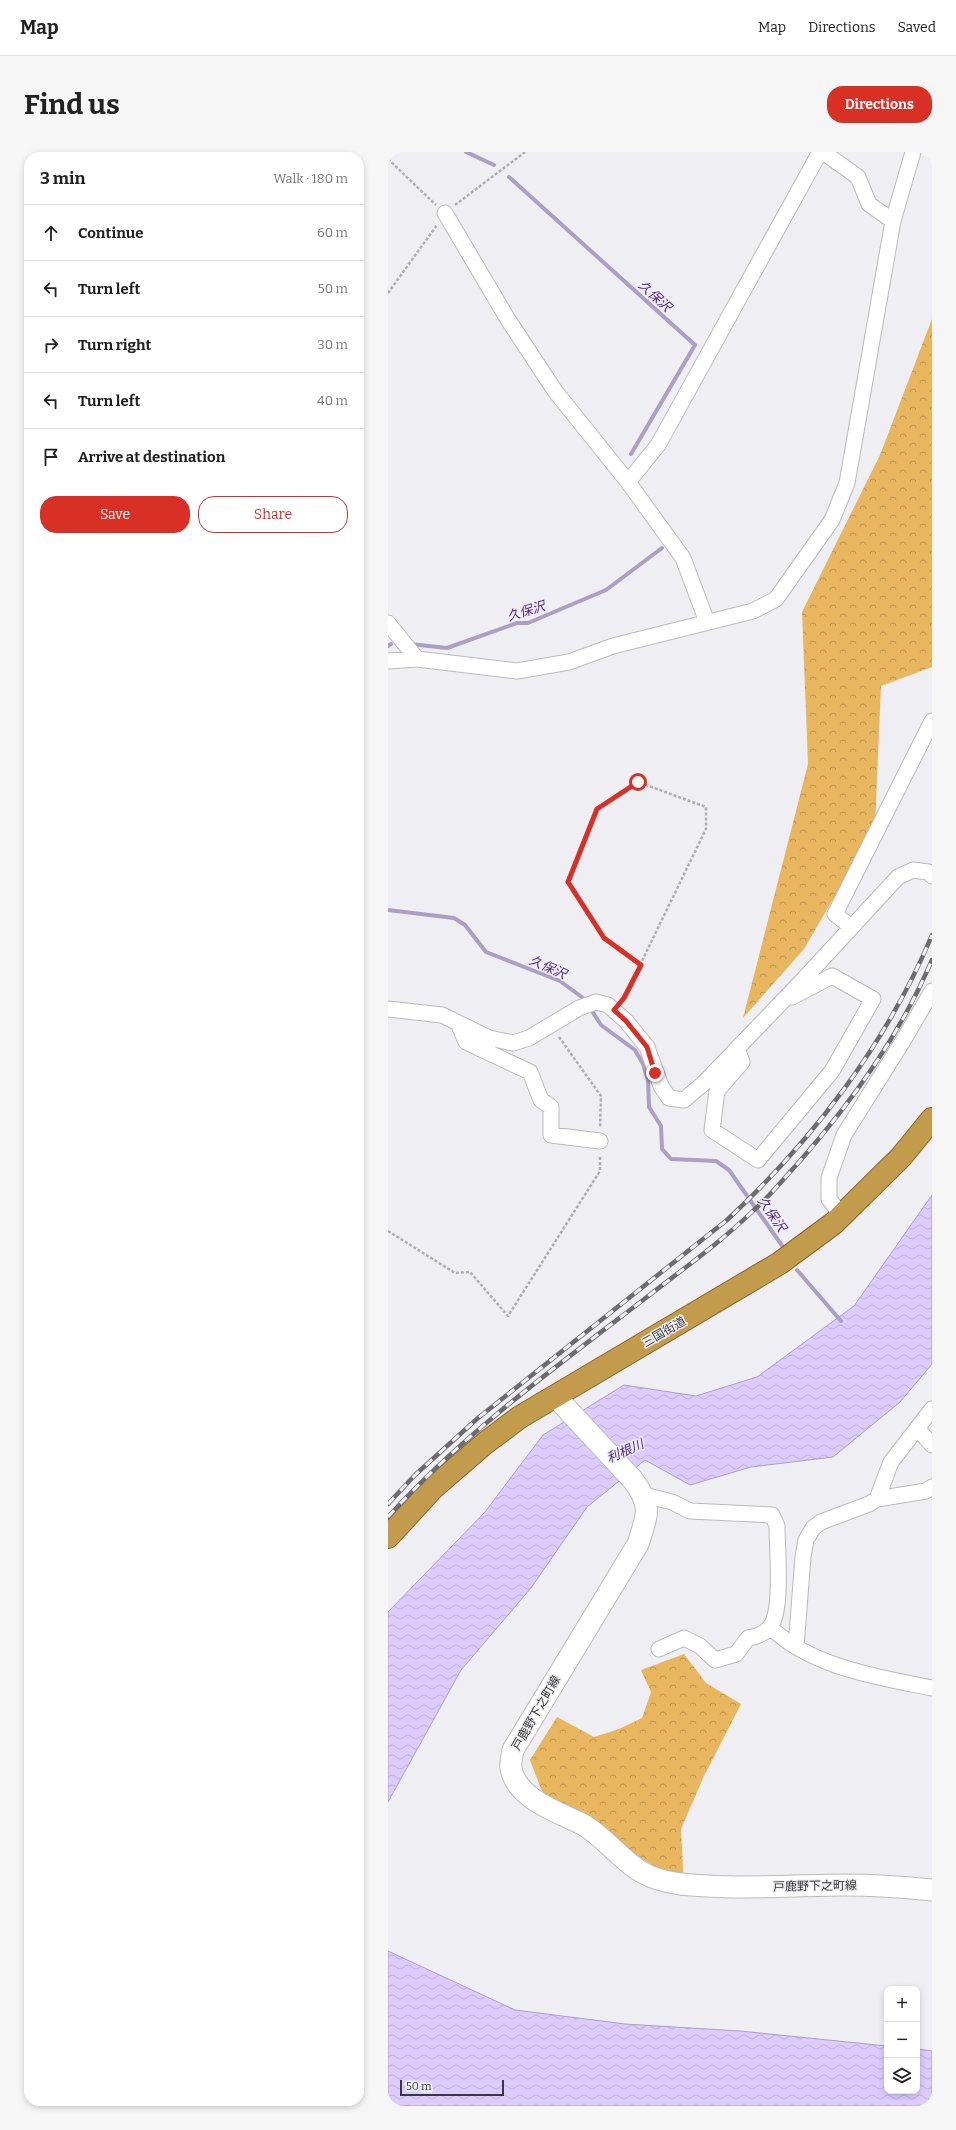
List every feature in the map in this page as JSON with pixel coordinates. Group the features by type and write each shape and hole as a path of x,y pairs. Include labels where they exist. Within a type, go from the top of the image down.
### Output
{"highway":[{"name":"三国街道","path":"388,1537 433,1488 484,1444 520,1416 560,1402 780,1263 842,1216 901,1157 932,1119"}],"main road":[{"path":"560,1402 639,1488"},
{"name":"戸鹿野下之町線","path":"639,1488 647,1516 638,1544 513,1750 510,1767 515,1781 526,1794 552,1810 584,1825 621,1857 649,1876 671,1884 741,1888 845,1884 932,1890"}],"street":[{"path":"628,482 658,445 821,152 858,177 868,204 893,221"},
{"path":"388,661 417,659 517,671 569,662 613,646 752,611 776,599 832,520 847,483 893,221 913,152"},
{"path":"445,213 507,318 555,391 628,482 683,558 707,622"},
{"path":"388,623 417,659"},
{"path":"852,927 835,914 932,721"},
{"path":"388,1009 442,1015 489,1038 513,1043 529,1038 579,1008 596,1002 608,1005 626,1021 647,1047 660,1086 669,1098 684,1100 704,1083 780,1004 898,877 913,870 930,874"},
{"path":"737,1048 742,1062 717,1091 712,1130 758,1160 832,1071 873,999 832,976 780,1004"},
{"path":"842,1216 829,1199 829,1178 844,1135 903,1041 932,991"},
{"path":"458,1023 466,1042 530,1072 541,1100 551,1107 551,1135 600,1141"},
{"path":"877,1500 891,1462 932,1409"},
{"path":"916,1428 932,1445"},
{"path":"796,1648 803,1557 806,1540 813,1528 821,1522 877,1500 926,1490 932,1487"},
{"path":"639,1488 690,1511 772,1515 778,1526 778,1606 770,1627 758,1636 748,1638 736,1654 715,1660 700,1646 684,1638 659,1649"},
{"path":"770,1627 780,1637 796,1648 810,1655 842,1666 932,1688"}],"path":[{"path":"388,159 445,213"},
{"path":"614,1010 624,998 641,965 706,829 706,807 638,782 597,809 568,882 604,938 641,965"},
{"path":"388,1231 455,1273 470,1272 508,1316 600,1171 601,1096 550,1025"}],"green space":[{"path":"932,319 932,667 881,686 875,827 804,949 743,1018 808,764 802,612 880,455"},
{"path":"684,1654 706,1683 741,1704 704,1776 681,1829 684,1886 543,1794 530,1760 557,1717 594,1737 619,1729 642,1718 651,1692 641,1670"}],"water":[{"name":"利根川","path":"932,1195 932,1364 900,1402 833,1457 751,1467 690,1485 645,1460 587,1507 531,1588 461,1670 388,1802 388,1612 485,1512 543,1435 624,1385 696,1396 757,1377 854,1306"},
{"path":"388,1951 515,2010 625,2024 740,2031 884,2046 884,2094 920,2094 920,2049 932,2051 932,2106 388,2106"}],"waterway":[{"name":"久保沢","path":"466,152 494,165"},
{"name":"久保沢","path":"509,177 695,345 631,454"},
{"name":"久保沢","path":"410,644 447,648 517,623 528,623 606,590 662,548"},
{"name":"久保沢","path":"388,910 454,918 465,925 486,952 560,981 583,998 586,1003"},
{"name":"久保沢","path":"590,1008 601,1025 635,1050 643,1064 648,1080 649,1107 661,1126 662,1149 671,1159 716,1161 729,1170 783,1247"},
{"name":"久保沢","path":"797,1270 841,1321"}],"railway":[{"path":"388,1504 415,1475 478,1418 727,1220 758,1190 817,1124 870,1052 914,975 932,935"},
{"path":"388,1517 417,1486 512,1401 688,1266 741,1222 766,1198 820,1138 874,1066 905,1014 932,960"}],"route":[{"path":"638,782 597,809 568,882 604,938 641,965 624,998 614,1010 626,1021 647,1047 655,1073"}]}
